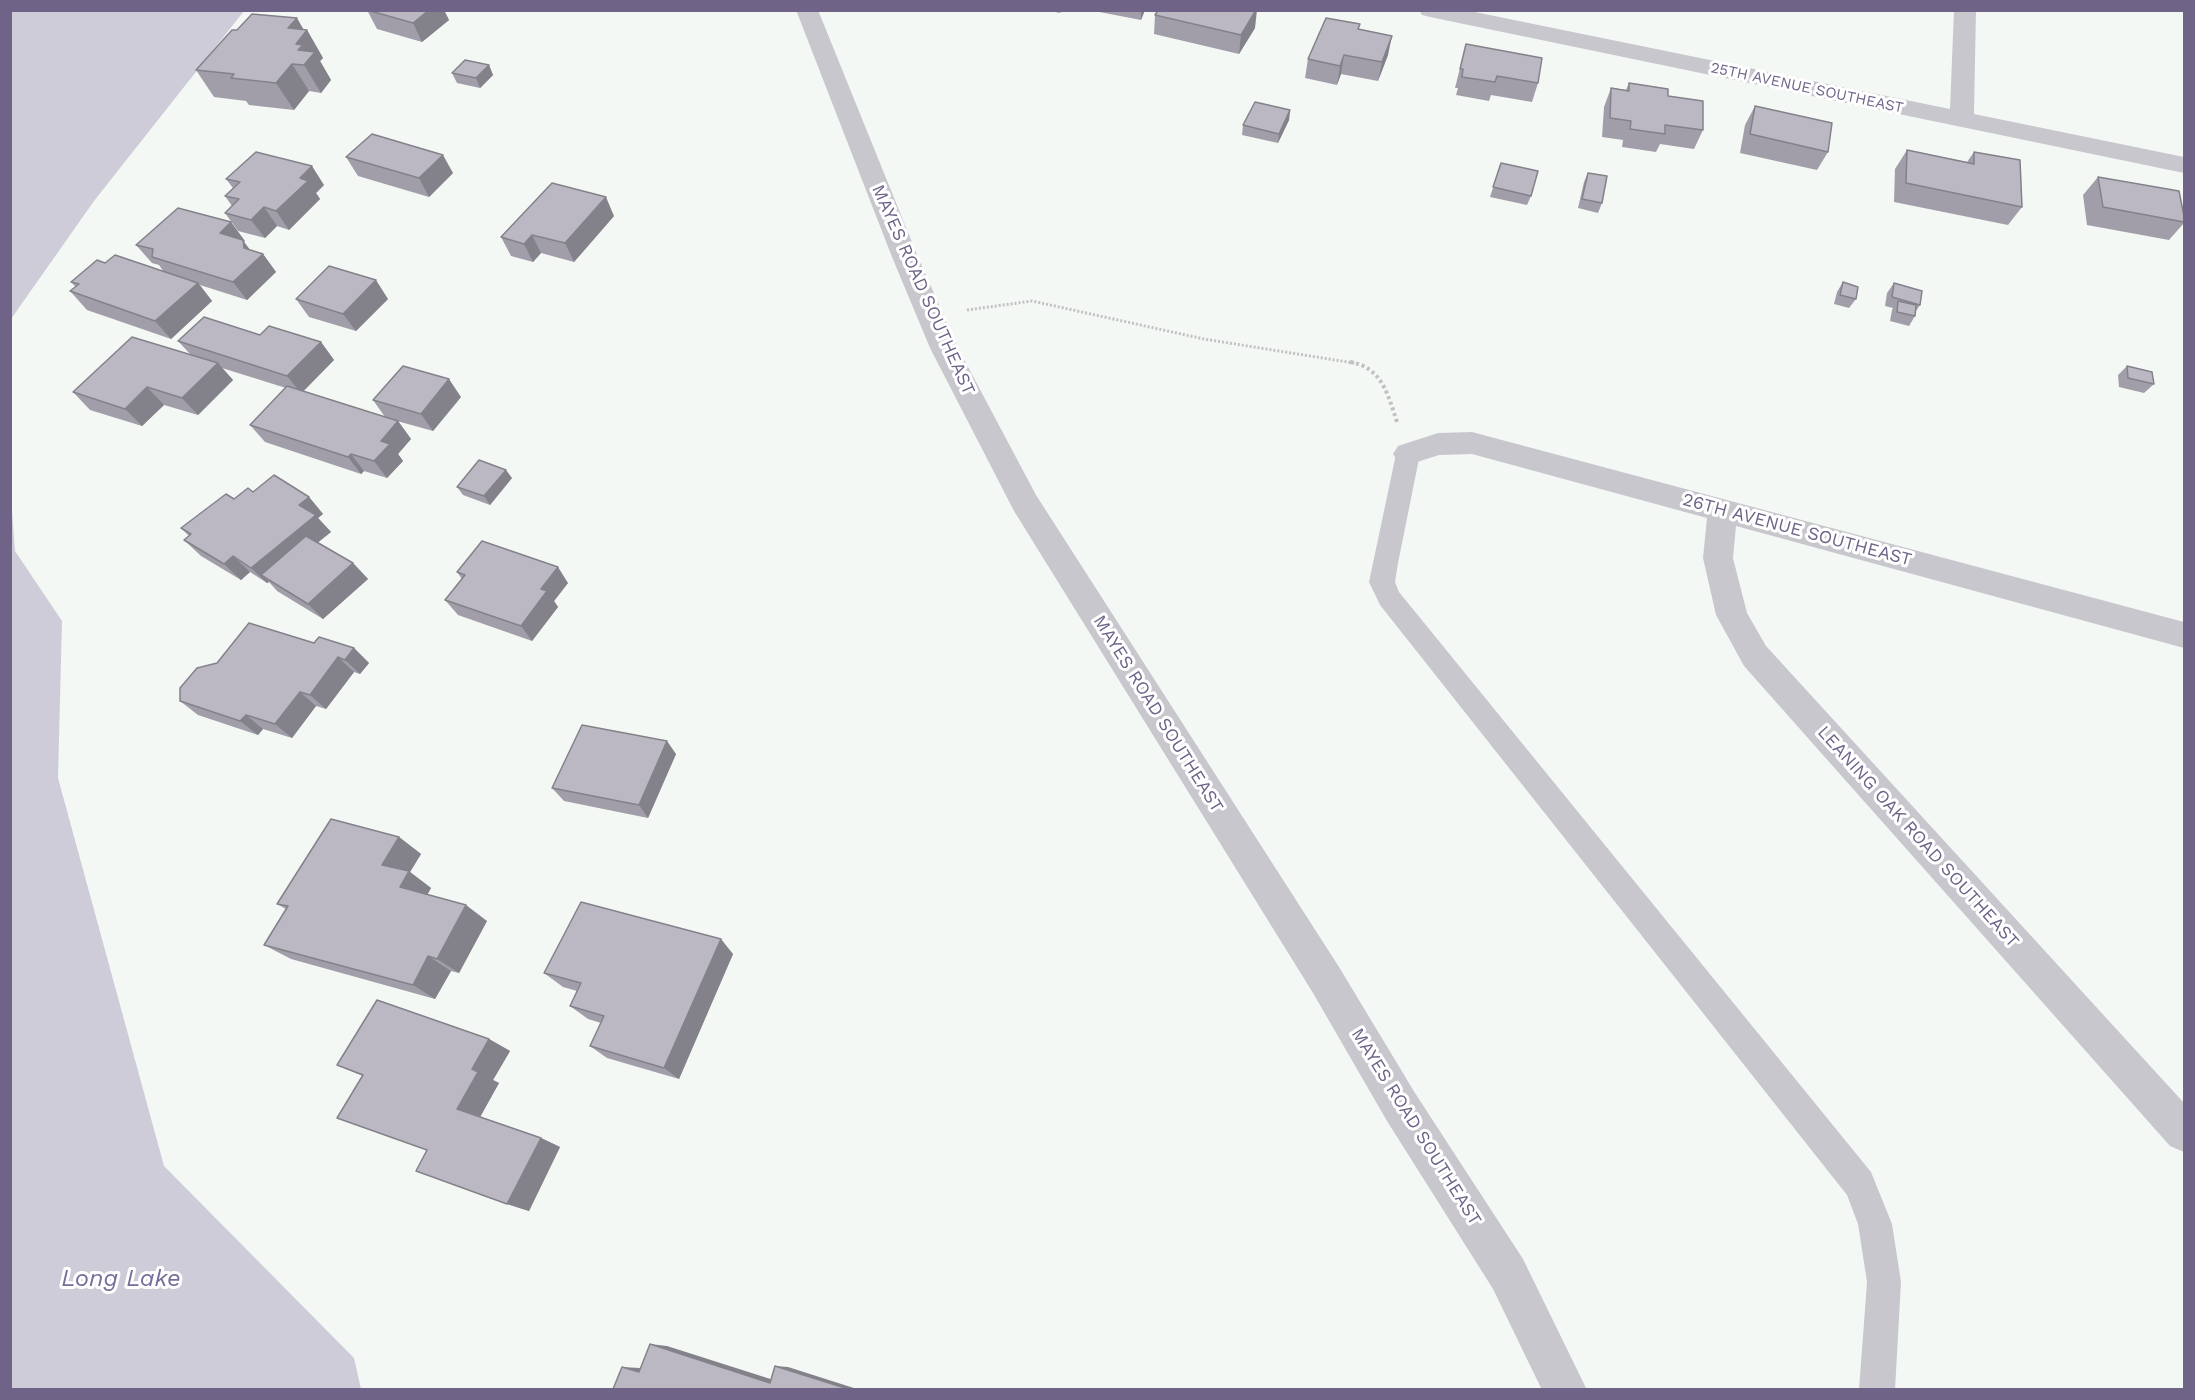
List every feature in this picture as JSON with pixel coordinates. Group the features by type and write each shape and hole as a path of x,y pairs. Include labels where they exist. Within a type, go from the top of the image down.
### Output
{"street":[{"name":"MAYES ROAD SOUTHEAST","path":"807,10 905,257 944,348 1025,503 1326,980 1401,1107 1508,1274 1565,1389"},
{"name":"25TH AVENUE SOUTHEAST","path":"1430,10 2184,165"},
{"path":"1962,119 1965,10"},
{"name":"26TH AVENUE SOUTHEAST","path":"1408,454 1438,444 1472,443 2184,634"},
{"name":"LEANING OAK ROAD SOUTHEAST","path":"1724,510 1718,558 1732,615 1755,656 2184,1132"}],"lane":[{"path":"1408,454 1382,582 1389,598 1859,1184 1875,1224 1884,1282 1877,1389"}],"path":[{"path":"931,316 1012,302 1032,301 1204,339 1361,364 1376,371 1382,379 1408,454"}],"water":[{"path":"11,11 244,11 94,201 11,319"},
{"name":"Long Lake","path":"11,498 15,551 62,621 58,778 164,1166 354,1358 361,1389 11,1389"}],"building":[{"path":"367,10 429,10 413,23"},
{"path":"1158,10 1256,10 1241,35 1155,15"},
{"path":"252,14 297,18 288,28 307,30 296,44 303,45 298,50 315,52 304,65 292,64 276,83 231,78 234,74 196,70 232,30 237,30"},
{"path":"1326,18 1360,24 1358,29 1392,36 1382,62 1344,55 1340,66 1308,59"},
{"path":"1466,44 1542,58 1538,83 1497,76 1495,82 1462,77 1463,69 1460,69"},
{"path":"465,60 489,65 476,78 452,73"},
{"path":"1629,83 1668,89 1668,96 1703,101 1703,130 1665,125 1665,134 1630,129 1631,121 1610,118 1611,88 1629,91"},
{"path":"1255,102 1290,110 1279,134 1243,125"},
{"path":"1755,106 1832,123 1828,152 1750,134"},
{"path":"372,134 443,155 419,178 346,157"},
{"path":"1907,150 1974,164 1974,152 2020,160 2022,207 1906,183"},
{"path":"256,152 312,166 300,178 308,181 276,211 264,207 251,220 225,213 239,199 225,196 240,182 226,179"},
{"path":"1501,163 1538,171 1531,196 1493,187"},
{"path":"1588,173 1607,176 1602,203 1582,199"},
{"path":"2098,177 2179,191 2184,222 2103,207"},
{"path":"552,183 606,197 565,243 532,235 524,244 501,237"},
{"path":"178,208 231,222 220,233 243,240 244,248 263,254 233,282 152,257 153,249 136,245"},
{"path":"115,255 198,283 155,321 70,291 79,284 71,282 97,260 105,263"},
{"path":"329,266 376,280 343,314 296,299"},
{"path":"1843,282 1858,287 1856,299 1840,295"},
{"path":"1894,283 1922,291 1920,305 1892,297"},
{"path":"1898,301 1916,305 1915,316 1897,312"},
{"path":"204,317 260,335 269,326 321,342 287,376 178,341"},
{"path":"132,337 218,363 182,398 147,387 125,409 73,392"},
{"path":"403,366 449,379 421,414 373,400"},
{"path":"2127,366 2152,372 2154,384 2128,378"},
{"path":"287,386 398,421 381,441 390,444 374,461 351,454 348,457 250,425"},
{"path":"479,460 506,470 484,496 457,487"},
{"path":"274,475 309,497 299,505 316,515 251,568 233,556 224,564 184,540 191,534 181,528 226,494 234,499 248,488 253,492"},
{"path":"306,536 353,563 308,604 261,575"},
{"path":"482,541 558,567 541,589 547,591 521,626 445,600 465,575 457,572"},
{"path":"249,623 314,643 319,637 354,648 345,660 338,657 310,695 300,692 275,724 246,715 240,721 180,701 180,688 197,668 217,663"},
{"path":"582,725 667,741 639,805 552,788"},
{"path":"331,819 399,837 382,865 409,871 400,887 466,905 437,959 428,956 413,985 264,945 288,906 277,904"},
{"path":"581,902 721,939 664,1068 590,1046 604,1016 570,1006 581,983 544,973"},
{"path":"377,1000 489,1039 472,1069 478,1072 457,1109 541,1138 507,1204 416,1171 427,1150 337,1118 363,1075 337,1065"},
{"path":"650,1344 770,1383 775,1366 848,1389 613,1389 622,1367 639,1372"}]}
